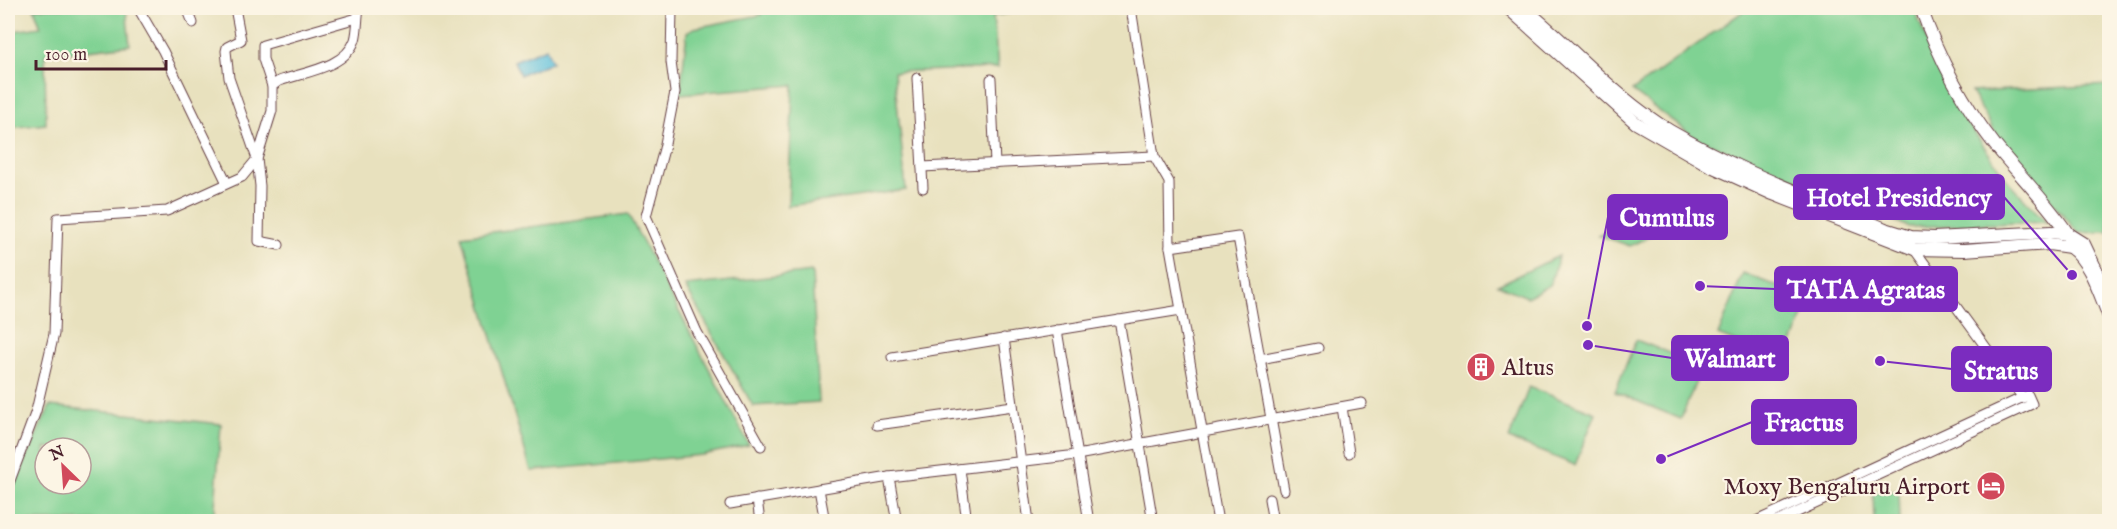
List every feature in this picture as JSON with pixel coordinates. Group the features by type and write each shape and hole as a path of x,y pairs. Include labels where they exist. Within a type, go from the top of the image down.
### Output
{"street":[{"path":"138,8 163,51 227,183"},
{"path":"187,8 193,23"},
{"path":"235,8 241,40 227,47 226,51 229,78 257,159 260,186 259,241 279,245"},
{"path":"272,86 289,77 329,65 349,52 356,38 359,8"},
{"path":"672,8 671,62 675,92 664,149 646,216 698,332 761,446"},
{"path":"1131,8 1154,156 1169,182 1170,247 1218,522"},
{"path":"1508,8 1636,123 1709,165 1869,228 1911,237 2068,234"},
{"path":"1524,8 1608,84 1669,130 1732,163 1914,249 1964,250 2049,244 2070,247 2077,252 2094,280 2109,318"},
{"path":"1921,8 1932,39 1953,82 1994,143 2068,234 2085,244 2109,299"},
{"path":"8,486 36,411 54,334 58,218 167,211 242,177 257,159 272,111 272,86 263,59 263,45 357,18"},
{"path":"917,78 923,188"},
{"path":"991,79 995,164"},
{"path":"922,167 1154,156"},
{"path":"2068,234 2070,247"},
{"path":"1170,247 1238,237 1284,490"},
{"path":"1914,249 2028,399"},
{"path":"892,357 1181,310"},
{"path":"1119,320 1154,522"},
{"path":"1057,330 1089,522"},
{"path":"1004,338 1029,522"},
{"path":"1260,359 1318,348"},
{"path":"1754,522 2028,399"},
{"path":"1776,522 2028,399"},
{"path":"730,504 889,477 1077,455 1362,403"},
{"path":"877,425 1012,406"},
{"path":"1342,407 1349,453"},
{"path":"960,469 968,522"},
{"path":"889,477 897,522"},
{"path":"819,489 825,522"},
{"path":"757,499 760,522"},
{"path":"1269,499 1273,522"}],"green space":[{"path":"34,8 126,8 130,45 45,55 46,124 8,128 8,32 41,27"},
{"path":"760,8 1039,8 993,16 998,68 894,72 906,190 788,206 793,85 680,94 687,32 694,28 761,15"},
{"path":"1914,8 1948,94 2007,180 2046,222 1909,227 1696,138 1632,91 1745,10"},
{"path":"2109,85 2109,232 2078,233 1999,139 1971,92"},
{"path":"1679,195 1668,227 1630,246 1598,235"},
{"path":"628,214 749,445 702,455 531,471 462,236"},
{"path":"1559,256 1550,285 1527,297 1498,285"},
{"path":"812,272 819,402 753,406 685,286"},
{"path":"1743,273 1810,299 1785,361 1718,335"},
{"path":"1636,340 1702,366 1681,419 1615,392"},
{"path":"1529,387 1596,413 1575,465 1509,439"},
{"path":"50,406 221,424 214,521 8,521 8,495 33,442 33,496 93,496 93,436 36,436"},
{"path":"1899,491 1900,521 1874,521 1873,492"}],"water":[{"path":"546,48 552,62 520,75 514,61"}],"place":[{"name":"Hotel Presidency","path":"2072,275"},
{"name":"TATA Agratas","path":"1700,286"},
{"name":"Cumulus","path":"1587,326"},
{"name":"Walmart","path":"1588,345"},
{"name":"Stratus","path":"1880,361"},
{"name":"Altus","path":"1481,367"},
{"name":"Fractus","path":"1661,459"},
{"name":"Moxy Bengaluru Airport","path":"1991,486"}]}
